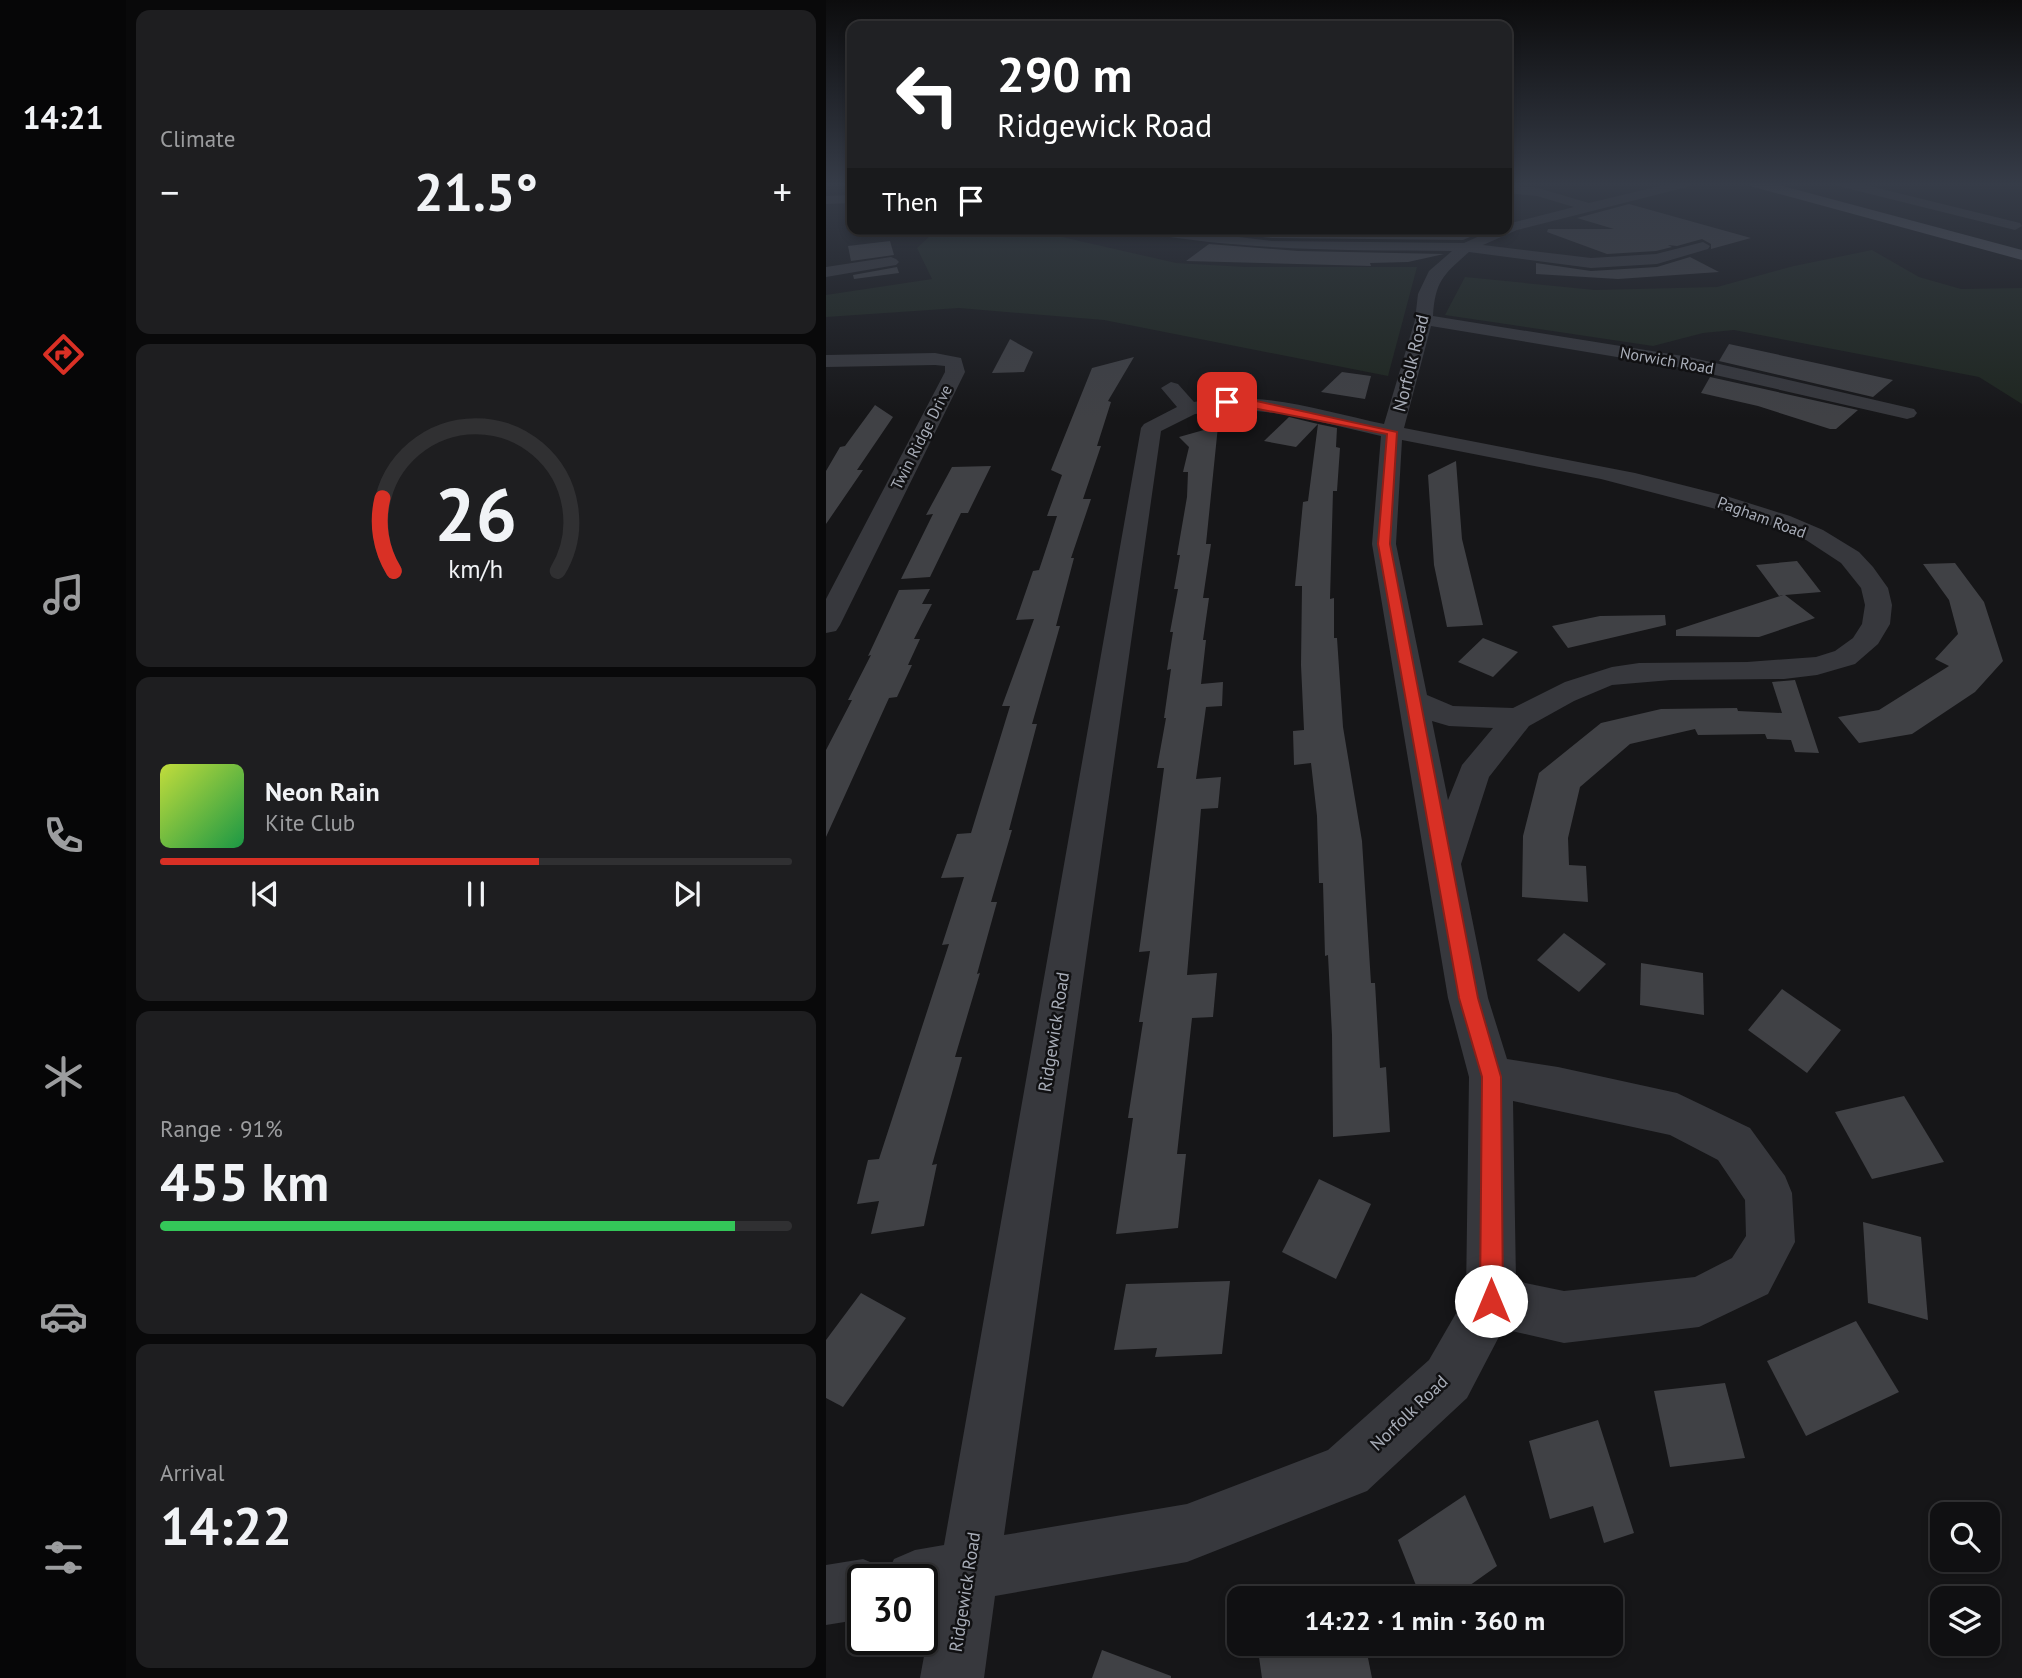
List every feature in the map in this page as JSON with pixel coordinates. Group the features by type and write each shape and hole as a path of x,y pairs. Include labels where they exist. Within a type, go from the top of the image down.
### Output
{"street":[{"name":"Norfolk Road","path":"938,1577 1187,1533 1347,1471 1448,1379 1491,1301 1492,1077 1468,998 1384,544 1392,432 1424,320 1426,294 1435,274 1450,261"},
{"path":"1586,261 1639,261"},
{"path":"826,272 891,262"},
{"name":"Norwich Road","path":"1424,320 1689,363 1907,413"},
{"name":"Twin Ridge Drive","path":"826,361 935,359 954,362 955,372 826,625"},
{"name":"Ridgewick Road","path":"952,1678 1150,428 1180,398 1210,402 1243,401 1392,432"},
{"name":"Pagham Road","path":"1392,432 1461,443 1625,477 1710,498 1798,527 1863,568 1879,594 1878,617 1864,645 1833,664 1775,672 1675,669 1611,676 1557,697 1518,719 1474,773 1444,862"},
{"path":"1411,700 1449,716 1518,719"},
{"path":"1491,1301 1564,1317 1699,1303 1750,1276 1771,1242 1768,1193 1734,1144 1678,1115 1558,1088 1492,1077"},
{"path":"826,1595 847,1592"}],"shaded area":[{"path":"923,261 1169,261 1245,267 1417,267 1388,376 1104,320 959,308 826,317 826,295 932,279"},
{"path":"1817,261 1892,261 1919,277 1961,289 2022,288 2022,404 1979,377 1734,330 1703,333 1653,346 1445,315 1465,277 1595,290 1717,287"}],"building":[{"path":"1197,261 1411,261 1370,263 1371,266"},
{"path":"1676,261 1698,261 1719,272 1618,279 1536,274 1536,263 1591,271 1657,267"},
{"path":"897,267 899,273 854,279 853,275"},
{"path":"1010,339 1033,352 1024,372 992,373"},
{"path":"1729,344 1893,380 1873,397 1719,361"},
{"path":"1134,357 1108,401 1111,402 1097,446 1101,446 1083,499 1091,499 1071,558 1074,558 1056,626 1060,626 1032,724 1037,724 1009,830 1012,830 991,902 997,902 977,974 980,973 955,1057 962,1057 932,1165 937,1164 924,1226 871,1234 879,1201 857,1204 868,1160 879,1159 949,944 942,945 964,877 941,878 957,834 971,833 1010,706 1002,706 1034,619 1016,620 1033,571 1039,570 1057,516 1047,516 1062,475 1051,470 1092,368"},
{"path":"1342,372 1371,376 1365,399 1321,392"},
{"path":"1710,377 1858,410 1836,429 1830,429 1758,406 1701,393"},
{"path":"875,405 893,417 857,470 863,470 826,524 826,471 840,447 845,446"},
{"path":"1289,417 1318,424 1296,447 1264,441"},
{"path":"1318,424 1337,428 1336,447 1340,448 1337,491 1333,491 1330,599 1334,598 1334,638 1337,638 1343,727 1362,841 1371,983 1375,983 1380,1068 1386,1067 1390,1132 1333,1137 1332,1035 1328,955 1325,956 1323,883 1319,883 1317,816 1311,763 1294,765 1293,731 1304,730 1302,586 1295,586 1303,502 1308,501"},
{"path":"1218,426 1206,544 1211,544 1203,598 1209,598 1201,684 1223,682 1222,706 1206,707 1196,779 1221,777 1218,808 1201,809 1187,975 1217,973 1213,1017 1192,1018 1177,1154 1186,1154 1178,1228 1116,1234 1133,1118 1128,1118 1143,1022 1139,1022 1150,951 1139,952 1164,768 1157,768 1171,669 1167,670 1173,632 1170,632 1178,589 1174,589 1180,555 1177,555 1187,497 1188,472 1183,472 1189,447 1179,437"},
{"path":"1456,461 1462,539 1483,625 1447,627 1434,565 1428,475"},
{"path":"991,466 968,513 961,513 930,577 901,579 933,514 926,515 952,467"},
{"path":"1797,561 1821,592 1785,595 1815,618 1759,637 1676,636 1676,630 1783,595 1779,596 1756,565"},
{"path":"1955,563 1984,602 2003,661 1975,692 1912,734 1859,743 1838,717 1879,710 1949,666 1935,659 1958,634 1949,600 1923,564"},
{"path":"930,589 922,604 932,604 914,639 920,639 908,665 912,665 897,697 889,698 826,837 826,750 852,700 848,700 899,590"},
{"path":"1665,615 1666,625 1568,648 1552,626 1600,616"},
{"path":"1483,638 1518,652 1493,677 1458,662"},
{"path":"1795,680 1819,753 1795,752 1791,740 1767,739 1765,734 1698,735 1695,729 1630,744 1580,787 1568,838 1569,865 1586,866 1588,902 1522,897 1523,836 1539,773 1601,723 1661,709 1737,708 1738,711 1782,713 1772,682"},
{"path":"1564,933 1606,964 1579,992 1537,960"},
{"path":"1641,963 1703,973 1704,1015 1640,1005"},
{"path":"1782,989 1841,1030 1807,1073 1748,1030"},
{"path":"1904,1096 1944,1162 1872,1179 1835,1112"},
{"path":"1319,1179 1371,1204 1336,1279 1282,1252"},
{"path":"1863,1222 1921,1237 1928,1320 1868,1303"},
{"path":"1230,1281 1222,1354 1155,1357 1157,1348 1114,1350 1126,1284"},
{"path":"861,1293 906,1318 843,1407 826,1398 826,1340"},
{"path":"1856,1321 1899,1392 1806,1436 1767,1361"},
{"path":"1725,1383 1745,1458 1670,1467 1654,1391"},
{"path":"1598,1420 1634,1533 1604,1543 1593,1506 1550,1519 1529,1441"},
{"path":"1465,1495 1497,1566 1469,1586 1416,1586 1398,1540"},
{"path":"1102,1650 1171,1676 1171,1678 1092,1678"},
{"path":"1259,1656 1368,1656 1372,1678 1262,1678"}],"route":[{"path":"1227,402 1243,401 1392,432 1384,544 1468,998 1492,1077 1491,1301"}]}
